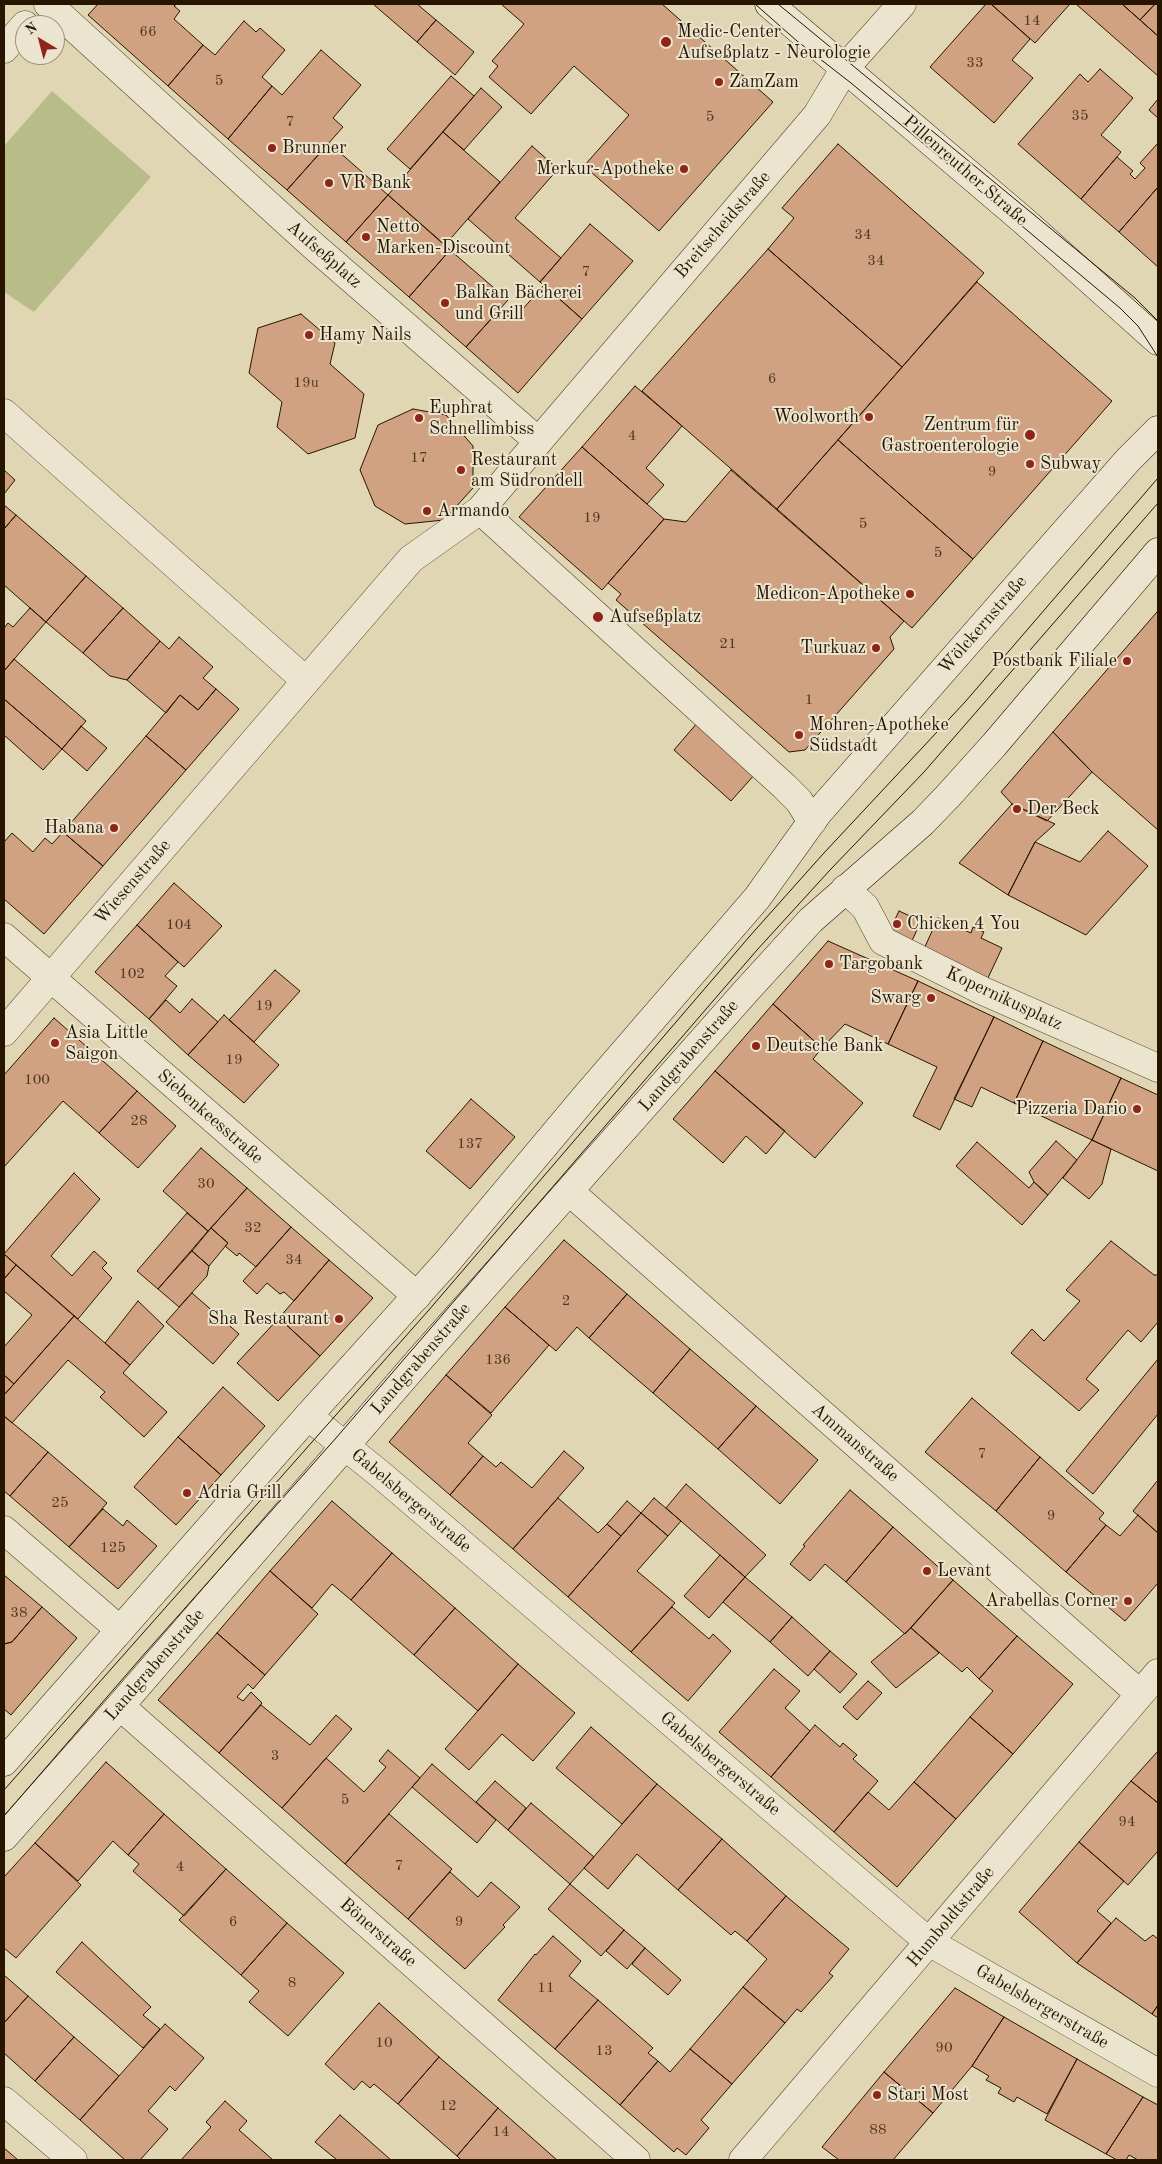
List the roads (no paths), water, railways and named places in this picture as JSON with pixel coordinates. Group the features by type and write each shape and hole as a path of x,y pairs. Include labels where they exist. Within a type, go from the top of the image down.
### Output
{"street":[{"path":"14,34 46,4"},
{"name":"Aufseßplatz","path":"46,4 309,242 538,441"},
{"name":"Pillenreuther Straße","path":"770,4 1024,221 1158,341"},
{"name":"Breitscheidstraße","path":"538,441 817,115 845,68 902,4"},
{"path":"4,413 305,680 411,559 480,510 538,441"},
{"name":"Wölckernstraße","path":"812,822 1128,460 1158,430"},
{"path":"4,1762 308,1416 417,1296 757,898 812,822 799,801 784,786 480,510"},
{"path":"845,889 923,822 967,775 1158,552"},
{"name":"Wiesenstraße","path":"4,1032 305,680"},
{"name":"Kopernikusplatz","path":"845,889 865,906 883,941 983,991 1158,1068"},
{"name":"Landgrabenstraße","path":"4,1837 421,1358 747,990 811,920 845,889"},
{"name":"Siebenkeesstraße","path":"4,937 417,1296"},
{"name":"Ammanstraße","path":"570,1192 1140,1694"},
{"name":"Gabelsbergerstraße","path":"308,1416 929,1942 1158,2074"},
{"path":"4,1530 120,1630"},
{"name":"Humboldtstraße","path":"743,2160 1158,1673"},
{"name":"Bönerstraße","path":"120,1706 636,2160"},
{"path":"4,2101 73,2160"}],"tram line":[{"path":"755,4 797,41 851,83 1120,308 1138,326 1158,357"},
{"path":"778,4 1135,298 1158,321"},
{"path":"4,1790 428,1311 749,937 823,854 965,702 1158,478"},
{"path":"4,1816 146,1652 336,1438 757,950 924,772 1158,503"}],"place":[{"name":"Medic-Center Aufseßplatz - Neurologie","path":"666,42"},
{"name":"ZamZam","path":"719,82"},
{"name":"Brunner","path":"272,148"},
{"name":"Merkur-Apotheke","path":"684,169"},
{"name":"VR Bank","path":"329,183"},
{"name":"Netto Marken-Discount","path":"366,237"},
{"name":"Balkan Bächerei und Grill","path":"445,303"},
{"name":"Hamy Nails","path":"309,335"},
{"name":"Woolworth","path":"869,417"},
{"name":"Euphrat Schnellimbiss","path":"419,418"},
{"name":"Zentrum für Gastroenterologie","path":"1030,435"},
{"name":"Subway","path":"1030,464"},
{"name":"Restaurant am Südrondell","path":"461,470"},
{"name":"Armando","path":"427,511"},
{"name":"Medicon-Apotheke","path":"910,594"},
{"name":"Aufseßplatz","path":"598,617"},
{"name":"Turkuaz","path":"876,648"},
{"name":"Postbank Filiale","path":"1127,661"},
{"name":"Mohren-Apotheke Südstadt","path":"799,735"},
{"name":"Der Beck","path":"1017,809"},
{"name":"Habana","path":"114,828"},
{"name":"Chicken 4 You","path":"897,924"},
{"name":"Targobank","path":"829,964"},
{"name":"Swarg","path":"931,998"},
{"name":"Asia Little Saigon","path":"55,1043"},
{"name":"Deutsche Bank","path":"756,1046"},
{"name":"Pizzeria Dario","path":"1137,1109"},
{"name":"Sha Restaurant","path":"339,1319"},
{"name":"Adria Grill","path":"187,1493"},
{"name":"Levant","path":"927,1571"},
{"name":"Arabellas Corner","path":"1128,1601"},
{"name":"Stari Most","path":"877,2095"}]}
